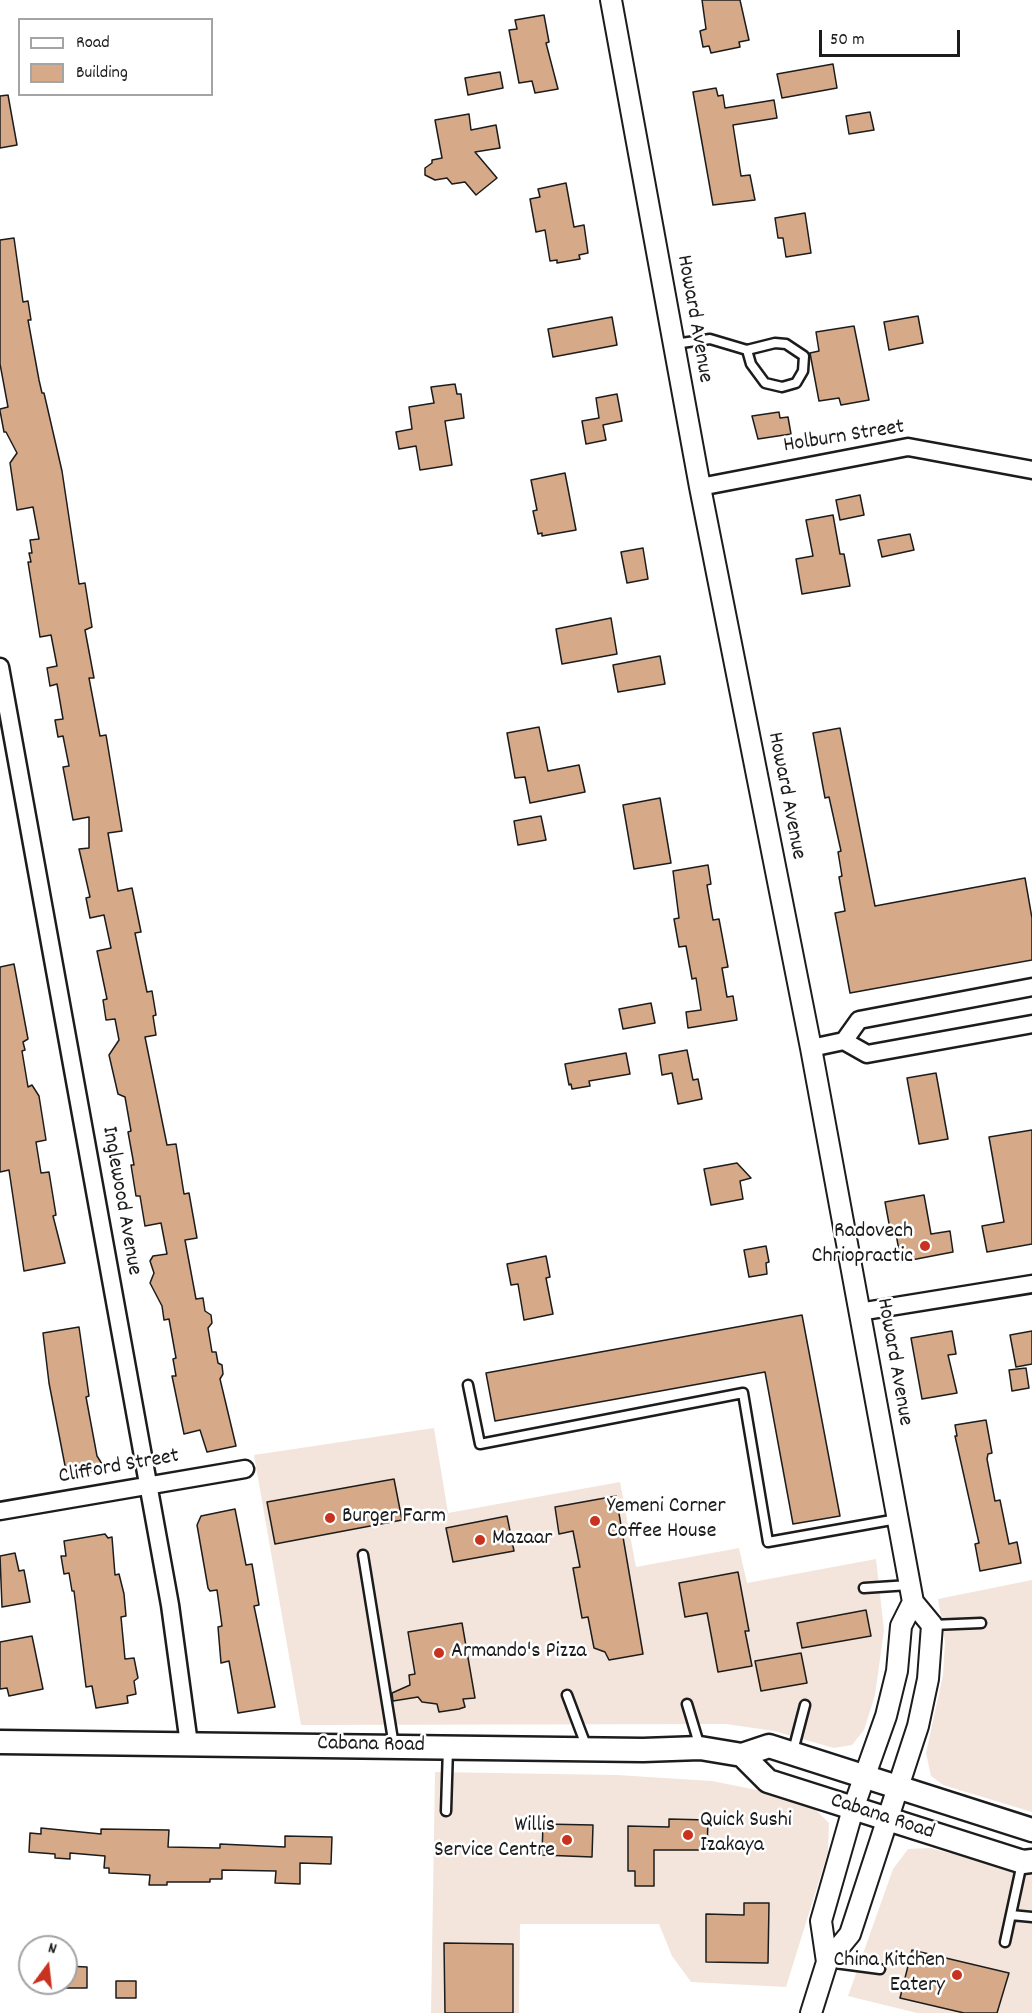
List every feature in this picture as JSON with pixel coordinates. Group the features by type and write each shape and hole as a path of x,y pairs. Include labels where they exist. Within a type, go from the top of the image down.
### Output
{"main road":[{"name":"Cabana Road","path":"0,1742 587,1749 700,1748 742,1755 769,1746 1032,1830"},
{"name":"Cabana Road","path":"742,1755 768,1781 887,1820 1027,1861"}],"street":[{"name":"Howard Avenue","path":"611,0 699,487 811,1048 911,1593 932,1625"},
{"name":"Holburn Street","path":"699,487 908,447 1032,470"},
{"name":"Inglewood Avenue","path":"0,667 170,1605 189,1744"},
{"path":"844,1041 859,1020 1032,987"},
{"path":"811,1048 844,1041 867,1054 1032,1024"},
{"path":"859,1312 1032,1284"},
{"name":"Clifford Street","path":"0,1511 245,1469"},
{"path":"827,1962 821,1921 853,1809 886,1716 897,1671 901,1626 911,1593"},
{"path":"811,2013 827,1962 850,1934 918,1725 928,1679 932,1625"}],"lane":[{"path":"673,344 710,339 747,350 775,343 786,344 804,356 803,371 796,383 782,387 765,383 751,364 747,350"},
{"path":"468,1385 480,1444 743,1393 768,1542 897,1519"},
{"path":"363,1555 394,1746"},
{"path":"864,1588 911,1593"},
{"path":"932,1625 981,1623"},
{"path":"567,1695 587,1749"},
{"path":"687,1704 700,1748"},
{"path":"793,1753 805,1705"},
{"path":"446,1810 448,1747"},
{"path":"1005,1942 1027,1861"},
{"path":"1011,1915 1032,1917"},
{"path":"827,1962 880,1969"}],"shaded area":[{"path":"434,1428 448,1513 620,1482 636,1567 739,1548 747,1583 876,1559 884,1630 875,1695 864,1730 852,1745 834,1748 774,1731 726,1724 301,1725 254,1455"},
{"path":"1032,1580 1032,1812 943,1785 931,1776 926,1753 943,1675 945,1643 938,1599"},
{"path":"435,1772 617,1775 712,1781 767,1792 815,1809 829,1823 828,1852 786,1987 691,1982 672,1956 659,1924 520,1924 519,2013 431,2013"},
{"path":"930,1848 1005,1868 1032,1872 1032,2013 917,2013 848,1996 893,1869 908,1849"}],"building":[{"path":"702,0 740,0 749,40 739,42 740,47 711,53 709,46 703,47 700,31 706,29"},
{"path":"544,15 549,42 546,43 558,89 535,93 532,81 519,83 509,30 517,29 515,20"},
{"path":"833,64 837,88 782,98 777,74"},
{"path":"500,72 503,88 468,95 465,78"},
{"path":"716,88 718,96 723,95 725,108 774,100 777,118 733,125 741,176 750,175 755,200 713,205 693,92"},
{"path":"8,95 17,145 0,148 0,96"},
{"path":"870,112 874,130 849,134 846,116"},
{"path":"469,114 471,130 496,125 500,148 475,152 497,178 476,195 465,182 452,184 447,178 435,180 425,175 425,168 432,163 432,160 442,158 435,120"},
{"path":"566,183 574,227 584,225 588,253 579,255 580,259 557,263 557,260 550,261 545,230 536,232 530,199 540,197 538,189"},
{"path":"805,213 811,253 786,257 783,238 778,238 775,218"},
{"path":"14,238 23,302 28,301 31,320 28,320 39,380 62,471 79,584 85,583 92,627 85,630 94,678 89,678 100,736 106,735 122,831 108,833 118,891 132,888 141,932 135,933 147,992 152,991 156,1015 153,1016 156,1035 145,1037 167,1145 176,1144 184,1194 189,1193 197,1238 185,1240 196,1299 203,1298 205,1311 211,1315 212,1323 208,1328 212,1352 216,1352 218,1363 222,1365 223,1374 220,1379 236,1446 207,1452 200,1430 184,1434 172,1376 176,1376 173,1359 176,1358 169,1319 164,1320 162,1306 150,1283 154,1273 150,1261 153,1256 167,1254 161,1223 145,1226 140,1196 136,1196 131,1165 134,1165 128,1132 131,1131 125,1097 118,1094 109,1055 119,1040 115,1019 106,1020 103,1000 107,999 97,951 111,948 104,915 90,918 86,898 90,897 79,849 89,848 89,817 73,820 63,767 69,766 63,736 58,737 55,720 63,719 57,684 50,686 47,668 57,666 51,635 40,637 28,562 31,562 29,553 32,553 30,540 39,539 33,507 17,510 10,463 17,453 4,432 0,411 8,407 0,364 0,240"},
{"path":"918,316 923,343 889,350 884,322"},
{"path":"612,317 617,345 553,357 548,329"},
{"path":"854,326 869,400 841,405 839,398 819,401 810,353 819,351 816,332"},
{"path":"455,384 457,394 461,394 464,418 445,421 452,465 420,470 416,446 399,449 396,432 412,429 409,407 434,403 431,387"},
{"path":"617,394 622,421 603,425 606,440 586,444 582,421 599,418 596,398"},
{"path":"779,412 780,418 788,417 791,434 758,439 752,416"},
{"path":"565,473 576,530 542,536 542,533 538,534 533,511 537,510 531,480"},
{"path":"860,495 864,515 840,520 836,500"},
{"path":"833,515 840,554 844,554 850,586 802,594 796,559 813,556 806,520"},
{"path":"910,534 914,550 882,557 878,540"},
{"path":"643,548 648,579 627,583 621,552"},
{"path":"611,618 617,654 562,664 556,629"},
{"path":"660,656 665,684 618,692 613,665"},
{"path":"539,727 548,771 579,765 585,792 530,803 525,777 515,778 507,733"},
{"path":"840,728 875,906 1025,878 1032,918 1032,960 850,993 835,913 845,911 839,877 842,876 838,852 841,851 829,797 825,798 813,733"},
{"path":"660,798 671,863 634,869 623,805"},
{"path":"541,816 546,840 518,845 514,821"},
{"path":"708,865 711,884 707,885 713,920 719,919 728,967 722,968 727,997 733,996 737,1020 688,1028 686,1012 701,1010 696,978 692,979 686,946 679,947 674,919 679,918 673,871"},
{"path":"14,964 28,1039 23,1042 25,1050 22,1051 28,1087 32,1085 39,1096 46,1140 36,1142 41,1173 49,1172 56,1215 53,1216 65,1263 24,1271 9,1170 0,1172 0,967"},
{"path":"651,1003 655,1023 623,1029 619,1009"},
{"path":"687,1050 693,1080 698,1079 702,1099 678,1104 672,1073 662,1075 659,1055"},
{"path":"626,1053 630,1074 589,1081 590,1086 572,1089 571,1084 569,1085 565,1064"},
{"path":"936,1073 948,1139 919,1144 907,1078"},
{"path":"1032,1130 1032,1244 987,1252 982,1226 1004,1222 989,1137"},
{"path":"737,1163 751,1178 740,1181 743,1199 711,1205 704,1169"},
{"path":"924,1195 931,1234 950,1231 953,1252 901,1262 895,1228 890,1229 885,1202"},
{"path":"766,1246 769,1262 766,1263 767,1274 749,1277 744,1250"},
{"path":"546,1256 550,1277 546,1278 553,1314 524,1320 518,1284 511,1285 507,1264"},
{"path":"802,1315 840,1516 793,1524 765,1372 495,1421 486,1373"},
{"path":"79,1327 89,1396 86,1397 97,1456 102,1464 100,1469 67,1476 49,1383 43,1333"},
{"path":"952,1331 956,1354 948,1355 957,1393 922,1399 911,1338"},
{"path":"1032,1331 1032,1364 1016,1367 1010,1335"},
{"path":"1026,1368 1029,1388 1012,1391 1009,1370"},
{"path":"986,1420 992,1453 988,1454 987,1459 995,1501 1000,1500 1009,1544 1017,1542 1021,1563 980,1571 975,1544 979,1543 955,1436 957,1436 955,1425"},
{"path":"394,1479 402,1520 275,1544 267,1502"},
{"path":"616,1496 643,1654 609,1660 605,1652 594,1648 588,1617 582,1618 573,1568 580,1567 573,1531 559,1534 555,1507"},
{"path":"235,1509 246,1565 252,1564 259,1605 254,1606 275,1707 238,1713 229,1661 221,1663 218,1627 222,1626 217,1590 210,1591 208,1588 197,1525 201,1516"},
{"name":"Mazaar","path":"507,1516 514,1551 453,1562 446,1528"},
{"path":"105,1534 108,1538 112,1537 115,1575 119,1574 124,1594 126,1616 121,1617 125,1659 134,1658 138,1678 134,1681 136,1694 127,1696 128,1703 96,1708 92,1686 86,1687 74,1591 72,1591 69,1573 64,1574 61,1556 66,1556 64,1541"},
{"path":"15,1553 19,1571 24,1570 30,1602 2,1607 0,1556"},
{"path":"738,1572 749,1631 745,1631 752,1666 718,1672 707,1613 685,1617 679,1583"},
{"path":"866,1610 871,1636 802,1648 797,1623"},
{"name":"Armando's Pizza","path":"462,1623 475,1698 463,1699 465,1707 439,1712 437,1704 422,1702 418,1697 393,1701 392,1693 410,1685 409,1675 415,1674 408,1632"},
{"path":"32,1636 43,1689 9,1696 7,1688 0,1689 0,1642"},
{"path":"801,1653 807,1683 761,1691 755,1661"},
{"path":"669,1819 708,1820 707,1850 654,1850 654,1886 635,1886 635,1871 628,1871 628,1826 669,1827"},
{"name":"Willis Service Centre","path":"543,1824 593,1825 592,1857 542,1855"},
{"path":"41,1828 101,1834 101,1829 169,1830 168,1847 220,1848 220,1844 285,1847 285,1836 332,1837 331,1864 300,1863 300,1884 275,1883 276,1871 222,1870 222,1879 210,1879 210,1882 167,1882 167,1885 149,1885 150,1875 109,1873 109,1868 104,1868 105,1856 70,1853 70,1859 55,1858 55,1854 29,1852 30,1833 41,1834"},
{"path":"744,1903 769,1903 768,1963 706,1962 706,1914 744,1915"},
{"path":"444,1943 513,1944 513,2013 445,2013"},
{"path":"912,1950 1009,1973 997,2013 964,2013 900,1998"},
{"path":"78,1967 87,1967 87,1988 78,1988"},
{"path":"116,1981 136,1981 136,1998 116,1998"}],"place":[{"name":"Radovech Chriopractic","path":"925,1246"},
{"name":"Burger Farm","path":"330,1518"},
{"name":"Yemeni Corner Coffee House","path":"595,1521"},
{"name":"Mazaar","path":"480,1540"},
{"name":"Armando's Pizza","path":"439,1653"},
{"name":"Quick Sushi Izakaya","path":"688,1835"},
{"name":"Willis Service Centre","path":"567,1840"},
{"name":"China Kitchen Eatery","path":"957,1975"}]}
